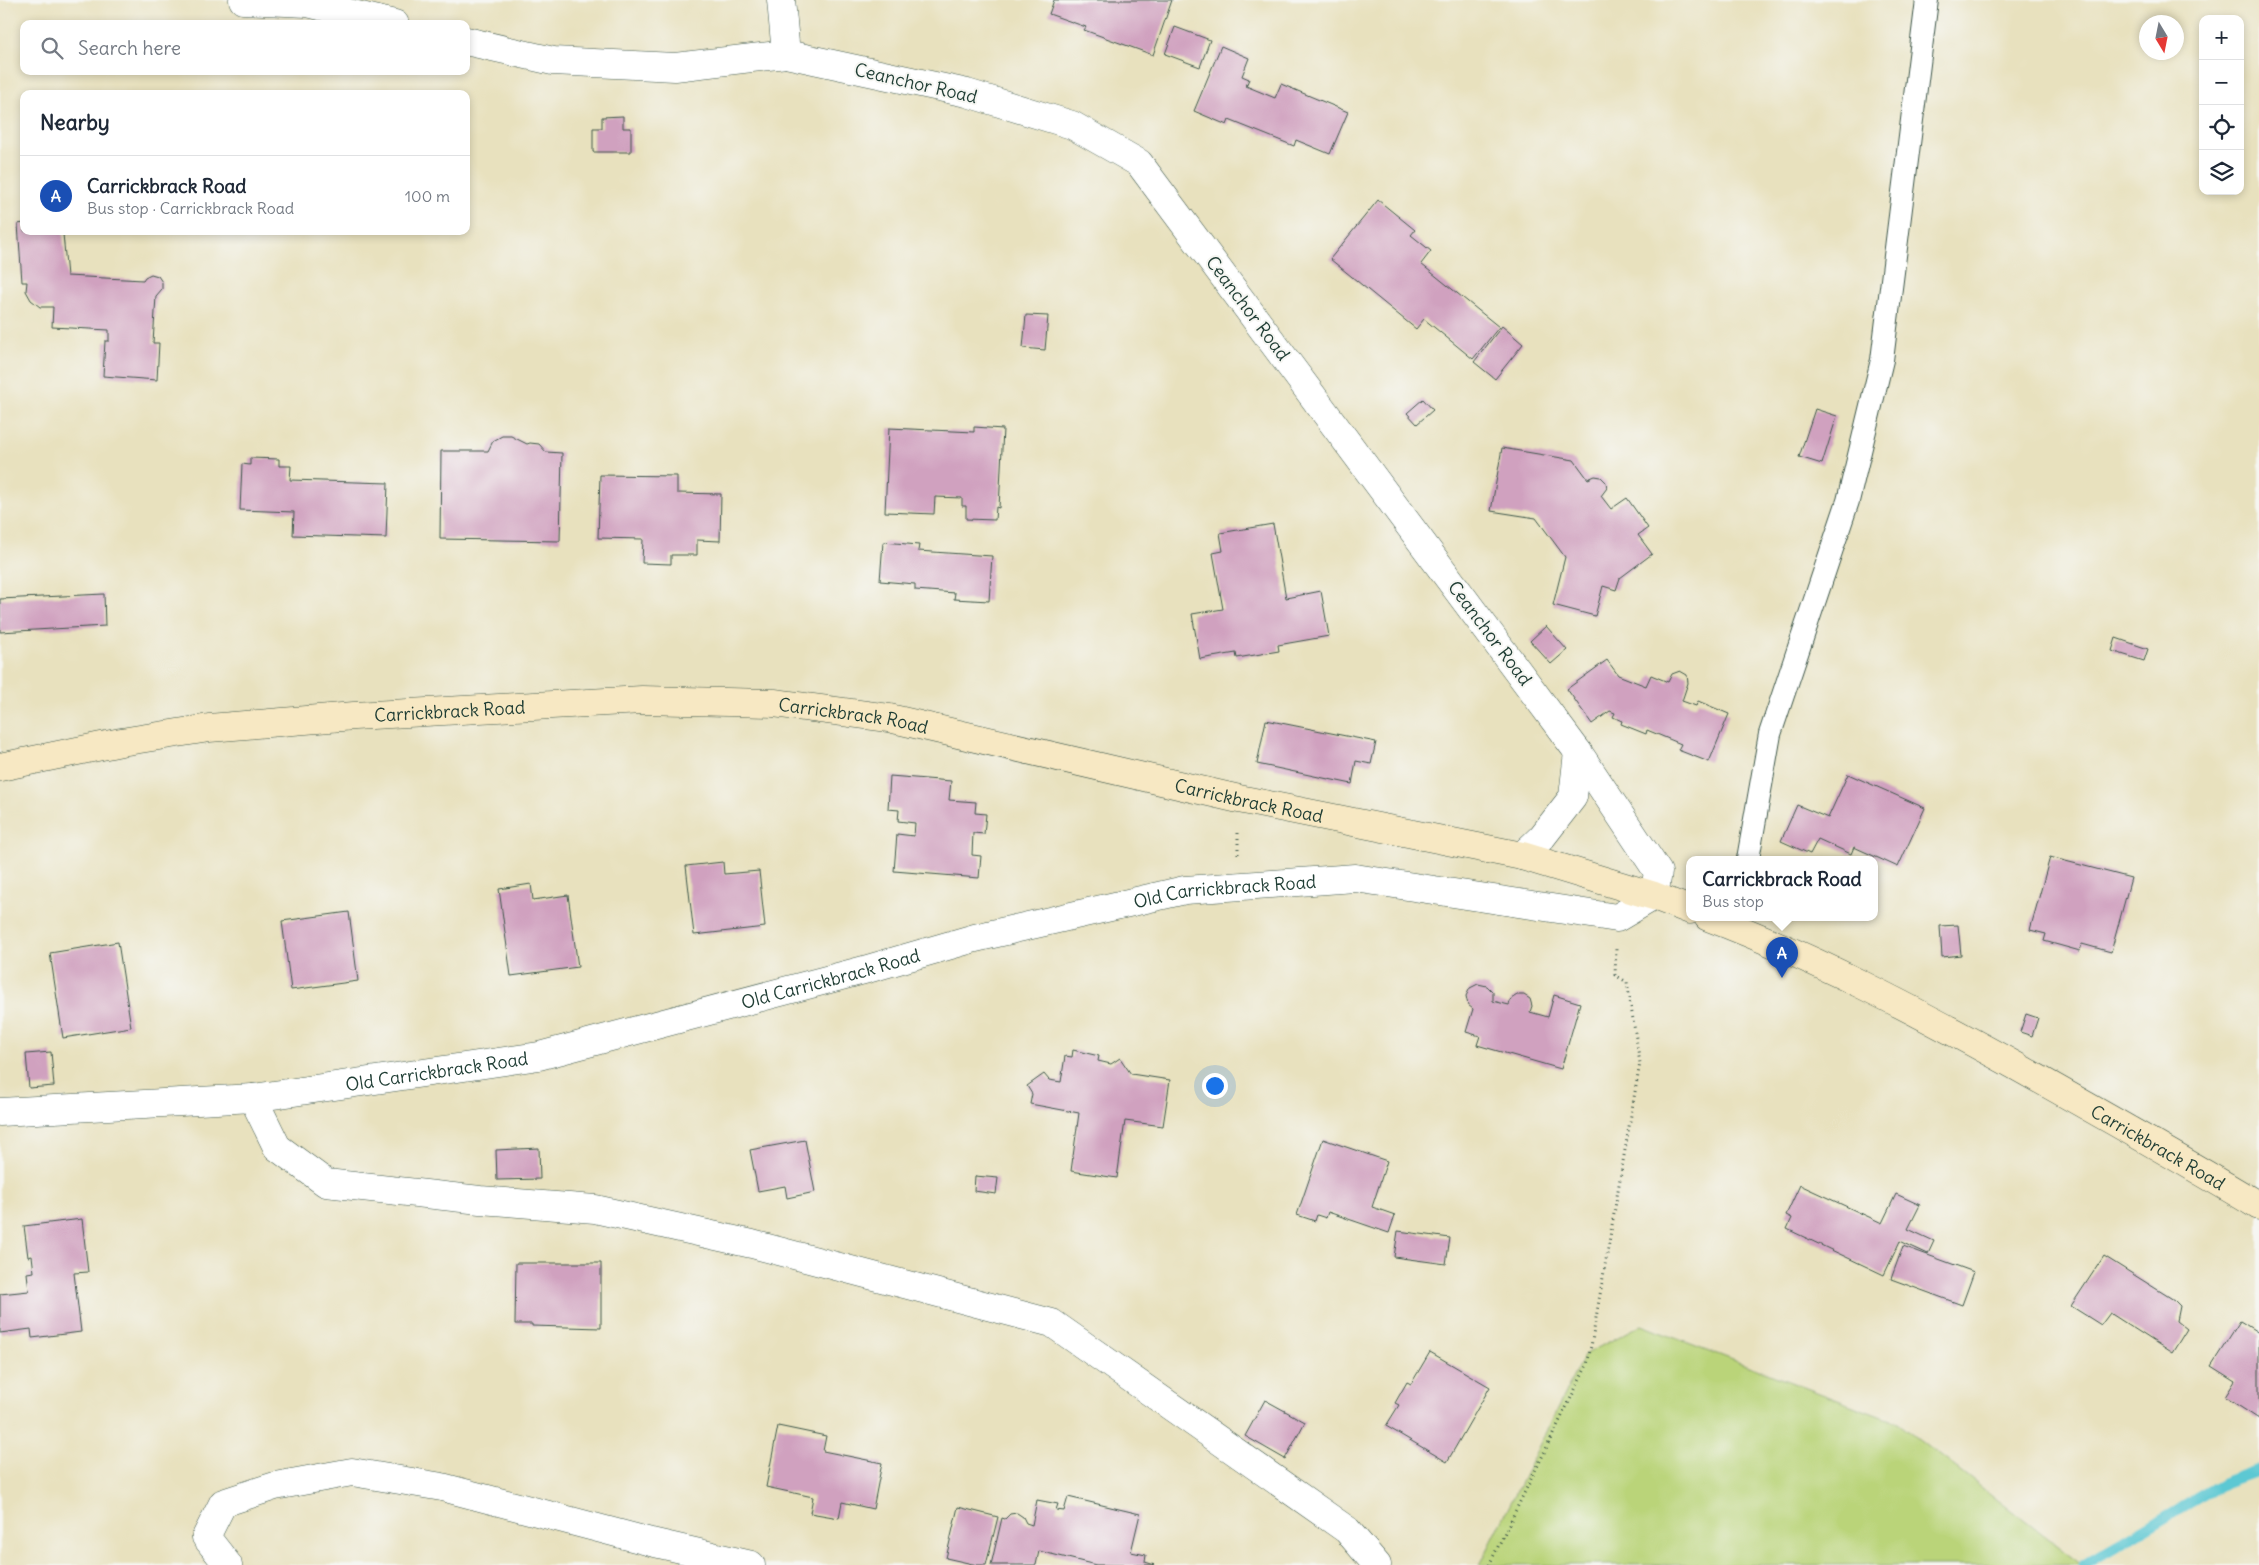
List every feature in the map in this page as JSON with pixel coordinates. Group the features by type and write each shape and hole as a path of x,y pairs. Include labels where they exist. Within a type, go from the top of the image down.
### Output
{"main road":[{"name":"Carrickbrack Road","path":"0,767 121,742 210,728 354,716 642,700 774,703 889,718 1239,799 1522,856 1654,896 1686,908"},
{"name":"Carrickbrack Road","path":"1735,922 1938,1023 2151,1140 2259,1206"}],"street":[{"path":"243,0 307,3 378,20"},
{"path":"781,0 786,54"},
{"name":"Ceanchor Road","path":"470,42 553,62 674,67 786,54 967,93 1034,113 1072,125 1140,163 1578,752 1658,872 1654,896"},
{"path":"1522,856 1542,837 1573,797 1578,752"},
{"name":"Old Carrickbrack Road","path":"0,1112 253,1098 540,1056 864,970 975,938 1185,890 1355,878 1617,918 1654,896"},
{"path":"253,1098 277,1147 326,1183 480,1200 595,1209 752,1244 1052,1323 1347,1530 1377,1565"},
{"path":"228,1565 206,1537 223,1503 275,1486 352,1472 442,1487 651,1542 750,1565"}],"lane":[{"path":"1749,856 1770,734 1848,501 1882,360 1927,0"}],"path":[{"path":"1489,1565 1587,1365 1592,1341 1640,1063 1627,982 1615,975 1616,941"}],"green space":[{"path":"1641,1325 1898,1423 2082,1565 1480,1565 1584,1355"}],"building":[{"path":"1054,0 1172,0 1153,55 1084,30 1086,27 1049,14"},
{"path":"1175,27 1210,40 1200,67 1165,54"},
{"path":"1221,46 1249,58 1242,76 1249,79 1246,86 1275,98 1281,84 1348,112 1330,154 1296,140 1294,146 1229,120 1227,125 1194,111"},
{"path":"623,116 623,128 631,128 631,152 593,152 593,128 602,128 602,117"},
{"path":"1378,200 1415,230 1411,235 1431,251 1421,264 1499,327 1473,359 1424,319 1416,329 1330,259"},
{"path":"18,224 20,224 20,235 63,235 67,276 143,280 151,274 158,276 162,282 162,289 156,296 153,343 159,343 157,380 103,376 105,341 109,341 109,330 52,327 53,307 40,307 31,300 26,291 27,282 22,282"},
{"path":"1026,315 1048,316 1045,350 1023,348"},
{"path":"1502,326 1523,344 1495,379 1474,362"},
{"path":"1423,399 1433,410 1417,424 1407,413"},
{"path":"1815,409 1837,416 1822,464 1799,457"},
{"path":"974,427 1003,429 999,508 996,507 995,520 966,519 966,506 962,506 962,498 935,497 934,514 885,512 889,428 974,432"},
{"path":"502,436 511,436 527,444 539,444 546,452 562,453 560,541 440,539 441,451 488,451 493,441"},
{"path":"1502,448 1574,460 1588,479 1595,476 1601,477 1606,482 1607,488 1601,496 1611,509 1627,498 1648,528 1638,535 1652,554 1620,578 1616,590 1603,586 1595,616 1553,605 1565,557 1536,518 1491,511"},
{"path":"250,458 279,459 279,466 291,466 290,480 388,483 386,538 293,535 294,512 240,510 242,464 250,465"},
{"path":"600,475 677,476 677,493 721,494 720,541 697,540 697,555 671,555 671,564 642,563 643,539 598,538"},
{"path":"1273,524 1286,598 1321,591 1329,636 1278,645 1279,651 1237,658 1236,653 1200,659 1192,614 1223,609 1213,553 1223,551 1220,533"},
{"path":"883,542 919,545 918,551 992,556 989,601 954,599 955,593 915,590 915,584 880,581"},
{"path":"104,594 105,626 0,632 0,599"},
{"path":"1546,626 1567,650 1551,664 1530,641"},
{"path":"2116,638 2148,649 2144,661 2112,651"},
{"path":"1607,660 1618,675 1646,686 1651,675 1668,682 1672,674 1680,671 1687,675 1688,683 1682,701 1696,706 1698,701 1729,714 1709,762 1678,750 1681,744 1647,730 1646,734 1621,724 1622,721 1613,717 1615,713 1610,711 1592,724 1567,689"},
{"path":"1266,720 1376,742 1371,764 1356,761 1352,784 1257,764"},
{"path":"1848,774 1925,808 1898,867 1878,858 1878,856 1854,847 1851,854 1818,839 1810,854 1781,841 1797,805 1828,818"},
{"path":"890,776 951,781 949,800 976,802 975,813 986,814 984,834 973,833 972,855 981,856 979,878 894,871 897,834 914,836 915,823 898,821 899,810 888,809"},
{"path":"2050,857 2131,878 2111,952 2082,944 2080,951 2044,941 2046,934 2030,930"},
{"path":"723,862 724,874 759,871 765,927 694,935 686,866"},
{"path":"531,884 533,900 568,895 578,967 511,976 499,889"},
{"path":"349,912 358,981 291,990 282,921"},
{"path":"1958,925 1961,955 1942,957 1940,926"},
{"path":"118,942 131,1027 63,1038 50,953"},
{"path":"1478,984 1487,986 1493,992 1493,1001 1509,1005 1511,999 1517,995 1524,995 1530,999 1532,1006 1530,1012 1548,1017 1554,995 1580,1003 1561,1069 1477,1045 1480,1036 1466,1032 1473,1009 1468,1005 1466,996 1470,988"},
{"path":"2026,1014 2038,1018 2032,1036 2020,1032"},
{"path":"1073,1050 1099,1056 1098,1061 1111,1064 1120,1058 1131,1074 1170,1080 1163,1126 1125,1121 1117,1178 1071,1171 1079,1113 1030,1104 1032,1094 1027,1086 1044,1074 1049,1080 1061,1082 1065,1056 1072,1057"},
{"path":"51,1052 54,1086 29,1088 26,1054"},
{"path":"1323,1139 1387,1161 1372,1207 1395,1215 1389,1233 1328,1212 1326,1218 1317,1215 1315,1221 1297,1215"},
{"path":"805,1140 815,1192 787,1198 785,1186 758,1191 750,1150"},
{"path":"539,1148 540,1179 497,1180 496,1150"},
{"path":"975,1176 998,1178 996,1194 974,1191"},
{"path":"1800,1185 1882,1223 1896,1194 1920,1205 1908,1229 1934,1241 1928,1254 1900,1241 1884,1275 1787,1229 1792,1218 1786,1215"},
{"path":"82,1219 88,1272 74,1273 81,1332 32,1338 31,1329 0,1333 0,1294 29,1291 27,1273 34,1272 32,1256 28,1257 24,1226"},
{"path":"1398,1231 1450,1238 1446,1264 1394,1257"},
{"path":"1903,1246 1974,1272 1962,1305 1891,1279"},
{"path":"2104,1256 2174,1300 2180,1306 2177,1321 2187,1329 2172,1353 2110,1313 2101,1325 2071,1306"},
{"path":"516,1263 601,1263 601,1328 515,1324"},
{"path":"2240,1321 2259,1333 2259,1419 2225,1397 2235,1381 2211,1366"},
{"path":"1430,1352 1490,1387 1447,1462 1386,1426 1399,1405 1395,1403 1407,1382 1411,1384"},
{"path":"1265,1400 1305,1422 1285,1459 1245,1436"},
{"path":"778,1426 826,1436 823,1451 882,1463 873,1509 842,1502 839,1518 810,1513 813,1497 766,1487"},
{"path":"1068,1497 1140,1514 1131,1552 1146,1555 1145,1562 1155,1565 1096,1565 1039,1551 1036,1565 991,1565 1002,1518 1005,1519 1010,1514 1017,1513 1023,1517 1026,1523 1032,1525 1037,1500 1058,1504 1056,1510 1064,1511"},
{"path":"958,1507 998,1517 986,1565 977,1565 946,1558"}],"waterway":[{"path":"2084,1565 2223,1483 2259,1470"}],"place":[{"name":"Carrickbrack Road","path":"1782,978"}]}
